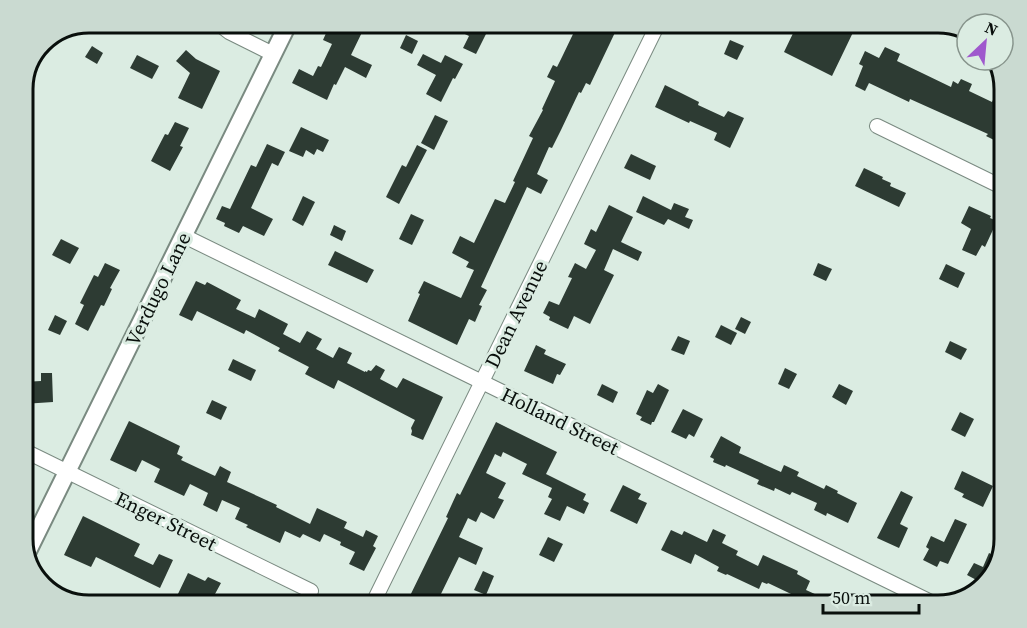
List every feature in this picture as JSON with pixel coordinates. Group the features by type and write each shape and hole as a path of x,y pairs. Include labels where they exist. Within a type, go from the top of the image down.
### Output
{"street":[{"path":"231,33 273,54"},
{"name":"Verdugo Lane","path":"33,541 284,33"},
{"name":"Dean Avenue","path":"377,595 654,33"},
{"path":"877,126 994,183"},
{"name":"Holland Street","path":"184,236 915,595"},
{"name":"Enger Street","path":"33,455 311,591"}],"building":[{"path":"326,33 362,33 351,55 372,65 366,78 345,67 327,100 292,83 299,69 313,76 318,66 321,67 332,44 323,40"},
{"path":"463,33 486,33 476,54 463,48 469,36"},
{"path":"574,33 615,33 590,85 586,83 581,93 579,92 552,148 549,147 537,174 548,180 541,194 527,187 481,287 487,290 479,305 482,306 475,322 469,319 457,345 408,321 420,294 418,293 424,281 461,298 474,270 466,267 469,262 452,253 460,236 474,243 495,199 505,203 533,138 529,136 555,81 547,77 553,65 557,67"},
{"path":"793,33 853,33 832,76 784,52"},
{"path":"406,35 418,41 412,54 400,48"},
{"path":"730,40 744,46 737,60 724,54"},
{"path":"92,46 103,53 97,64 85,57"},
{"path":"885,47 900,54 897,61 951,87 953,81 958,84 961,79 972,84 969,91 992,102 994,100 994,140 986,136 988,134 869,83 865,91 855,86 863,66 859,64 865,51 879,58"},
{"path":"186,50 196,59 220,71 202,109 178,98 190,73 176,61"},
{"path":"423,54 441,63 445,55 463,64 441,102 426,94 436,75 417,65"},
{"path":"137,55 159,66 152,79 130,68"},
{"path":"665,85 699,102 698,105 724,117 728,111 744,118 730,148 714,140 717,133 655,107"},
{"path":"435,115 448,121 434,150 421,143"},
{"path":"175,122 189,128 180,146 183,147 170,171 151,161 165,134 168,135"},
{"path":"301,127 329,140 323,152 317,149 314,155 306,150 303,157 289,151"},
{"path":"267,144 285,152 278,166 272,163 251,208 273,219 264,236 243,226 239,233 224,226 225,223 216,219 222,206 230,209 251,165 256,167"},
{"path":"417,145 427,150 399,204 386,197 402,165 406,167"},
{"path":"631,154 656,166 650,180 624,168"},
{"path":"864,168 883,177 882,179 891,183 890,186 906,193 899,207 855,186"},
{"path":"303,196 315,202 303,226 292,220"},
{"path":"643,196 671,210 674,203 689,209 685,217 693,220 689,229 668,219 664,225 636,212"},
{"path":"609,205 633,217 621,242 642,252 638,261 613,249 604,270 614,275 590,324 574,316 568,329 549,320 550,317 543,313 549,301 559,305 572,278 568,277 575,263 586,269 596,250 584,244 591,229 596,232"},
{"path":"969,206 991,216 990,218 994,220 994,228 985,247 982,245 976,256 962,250 971,229 961,223"},
{"path":"411,214 424,220 412,245 399,239"},
{"path":"334,225 346,231 342,241 330,235"},
{"path":"61,239 79,248 70,264 52,255"},
{"path":"335,251 374,270 367,283 328,265"},
{"path":"105,263 120,270 110,288 112,289 104,306 101,305 88,331 75,324 84,305 80,303 94,275 98,277"},
{"path":"818,263 832,269 826,281 813,275"},
{"path":"946,264 965,273 958,288 939,279"},
{"path":"196,281 205,285 207,282 241,300 236,309 255,318 259,309 288,324 283,334 300,343 307,331 322,339 316,349 333,358 339,347 352,353 347,363 365,372 371,371 376,365 385,370 380,379 397,388 403,378 443,397 423,440 411,435 411,428 415,420 338,380 334,389 305,374 309,367 278,351 280,348 246,330 244,334 197,311 192,321 179,315"},
{"path":"55,315 67,321 60,335 48,330"},
{"path":"741,317 751,322 745,334 735,329"},
{"path":"721,325 737,333 731,345 715,337"},
{"path":"678,336 690,341 684,355 671,350"},
{"path":"950,341 967,349 961,360 945,352"},
{"path":"536,345 546,350 544,354 566,364 560,375 557,374 553,384 524,371"},
{"path":"233,359 256,370 251,381 228,370"},
{"path":"785,368 797,374 789,389 778,384"},
{"path":"41,373 52,373 53,402 33,403 33,381 41,381"},
{"path":"602,384 618,392 613,403 597,395"},
{"path":"658,384 669,390 651,425 640,420 642,417 636,414 647,390 653,393"},
{"path":"839,384 853,391 846,405 832,397"},
{"path":"212,400 227,407 221,420 206,413"},
{"path":"683,409 703,419 694,437 689,434 686,439 671,432"},
{"path":"960,412 974,419 965,437 951,430"},
{"path":"129,421 180,446 177,454 183,457 181,460 215,476 220,466 231,472 227,482 277,505 276,507 310,524 317,508 347,522 344,528 363,537 366,530 378,536 373,546 376,548 364,571 349,564 355,552 324,534 320,542 303,534 300,538 285,531 280,543 246,527 248,525 235,519 240,508 222,500 217,512 203,505 208,493 190,484 184,496 154,482 160,469 142,460 136,472 110,460"},
{"path":"496,422 557,452 546,474 586,494 583,500 589,503 584,514 567,506 560,521 544,514 552,499 548,497 552,488 522,474 527,464 503,452 501,457 495,454 486,473 506,483 498,498 504,500 494,519 481,512 476,522 468,518 459,537 483,548 476,565 459,557 440,595 410,595 448,518 446,517 457,493 460,495"},
{"path":"721,436 741,447 739,453 781,472 784,465 799,472 797,476 824,489 826,485 857,503 848,523 827,513 826,516 814,510 817,503 792,492 790,495 775,488 774,491 757,484 759,480 726,465 725,467 713,462 714,459 710,457"},
{"path":"962,471 993,486 983,507 962,497 964,494 954,489"},
{"path":"623,485 641,494 638,499 647,503 637,524 610,511"},
{"path":"901,491 913,497 900,524 908,528 899,548 877,538"},
{"path":"83,516 140,544 134,556 153,565 159,554 173,560 160,588 96,557 91,567 64,555"},
{"path":"955,519 967,524 948,564 940,561 937,567 923,560 929,549 926,547 931,536 944,542"},
{"path":"713,529 726,535 722,543 738,551 736,555 758,566 763,555 798,571 797,574 810,581 806,590 817,595 793,595 762,582 759,589 717,571 719,567 695,554 691,564 661,550 671,530 682,535 684,531 707,542"},
{"path":"548,537 563,544 554,562 539,555"},
{"path":"989,553 992,554 978,579 967,575 974,563 983,567"},
{"path":"483,571 494,576 486,595 474,590"},
{"path":"188,573 205,581 208,577 221,583 215,594 217,595 177,595"},
{"path":"833,590 844,595 830,595"}]}
